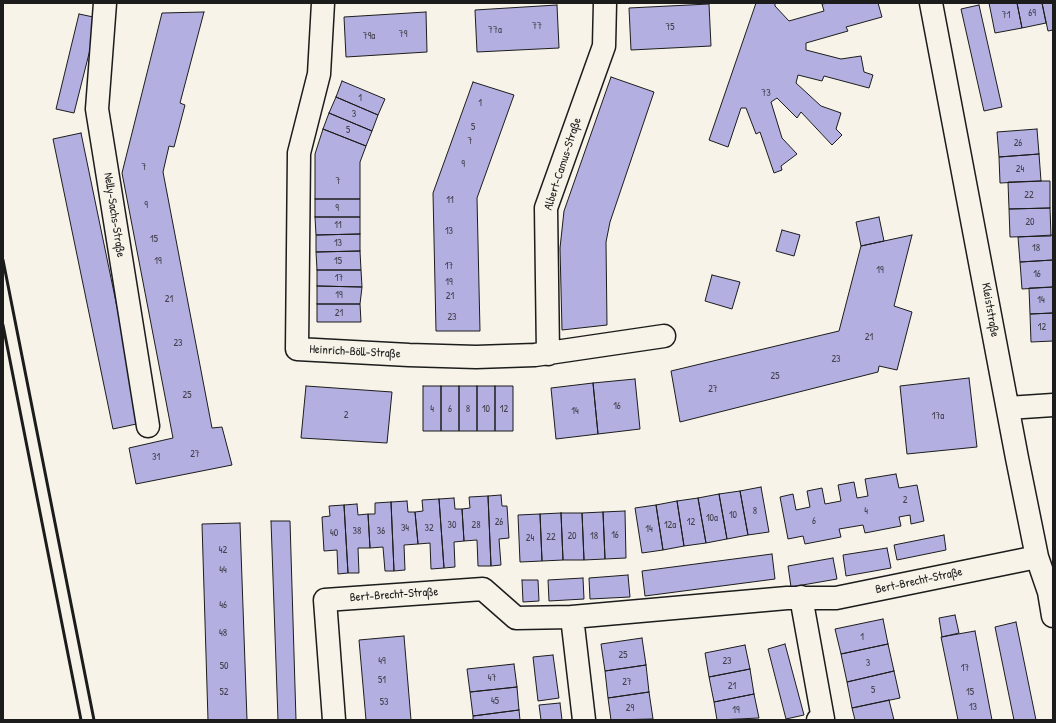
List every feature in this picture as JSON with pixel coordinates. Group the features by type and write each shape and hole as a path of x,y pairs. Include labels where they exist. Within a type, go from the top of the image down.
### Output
{"street":[{"name":"Nelly-Sachs-Straße","path":"105,3 96,109 148,426"},
{"name":"Heinrich-Böll-Straße","path":"323,3 319,74 304,139 299,153 297,349 476,357 548,354 664,336"},
{"name":"Albert-Camus-Straße","path":"548,354 546,208 604,46 605,3"},
{"name":"Kleiststraße","path":"931,3 1037,556 1049,592 1053,616"},
{"path":"1008,408 1053,405"},
{"name":"Bert-Brecht-Straße","path":"334,720 325,600 483,589 516,618 572,617 801,597 836,598 1037,556"},
{"path":"801,597 823,719 818,720"},
{"path":"572,617 584,720"}],"building":[{"path":"756,3 775,3 775,6 789,21 824,11 822,4 829,3 878,3 882,17 846,27 848,31 806,43 806,50 841,59 861,56 864,72 873,75 869,88 824,76 822,81 798,75 796,83 821,106 841,113 836,129 842,135 832,145 801,112 797,118 777,98 771,102 782,138 797,154 781,166 782,170 774,173 760,132 756,134 746,108 741,108 728,147 709,140"},
{"path":"989,3 1017,3 1022,28 995,33"},
{"path":"1017,3 1042,3 1046,23 1022,28"},
{"path":"1042,3 1053,3 1053,30 1048,31"},
{"path":"709,4 711,46 631,50 629,8"},
{"path":"557,5 559,48 477,52 475,10"},
{"path":"979,5 1002,107 984,111 961,9"},
{"path":"204,12 180,103 185,105 174,147 169,146 163,172 212,428 222,427 232,465 136,484 129,448 173,438 122,173 162,13"},
{"path":"426,12 427,52 346,57 344,17"},
{"path":"79,14 98,18 74,113 56,109"},
{"path":"611,77 654,92 610,222 606,242 607,325 562,330 560,248 564,211"},
{"path":"342,81 385,99 378,115 336,97"},
{"path":"473,82 514,95 477,198 480,331 436,331 433,193"},
{"path":"336,97 378,115 372,131 329,113"},
{"path":"329,113 372,131 366,146 323,129"},
{"path":"323,129 366,146 360,162 360,199 315,199 315,154"},
{"path":"1037,129 1039,154 999,157 997,132"},
{"path":"81,133 141,423 113,429 53,139"},
{"path":"1039,154 1041,181 1000,183 999,157"},
{"path":"1050,181 1050,208 1009,209 1008,182"},
{"path":"315,199 360,199 360,217 315,217"},
{"path":"1050,208 1051,236 1010,237 1009,209"},
{"path":"315,217 360,217 360,234 316,235"},
{"path":"879,217 884,241 861,246 856,222"},
{"path":"782,230 800,235 794,256 776,251"},
{"path":"360,234 360,251 316,252 316,235"},
{"path":"912,235 894,306 912,312 897,370 879,366 878,372 680,422 671,371 839,331 861,246"},
{"path":"1053,235 1053,260 1020,262 1018,237"},
{"path":"360,251 361,270 317,270 316,252"},
{"path":"1053,260 1053,287 1022,289 1020,262"},
{"path":"317,270 361,270 362,287 317,286"},
{"path":"712,275 740,282 732,309 705,301"},
{"path":"317,286 362,287 360,304 317,304"},
{"path":"1053,287 1053,313 1030,314 1029,288"},
{"path":"317,304 360,304 361,322 317,322"},
{"path":"1053,313 1053,341 1031,342 1030,314"},
{"path":"969,378 977,447 907,454 900,386"},
{"path":"635,379 640,429 598,434 593,383"},
{"path":"593,383 598,434 556,439 551,388"},
{"path":"306,386 392,392 387,443 301,438"},
{"path":"423,386 441,386 441,431 423,431"},
{"path":"441,386 459,386 459,431 441,431"},
{"path":"459,386 477,386 477,431 459,431"},
{"path":"477,386 495,386 495,431 477,431"},
{"path":"495,386 513,386 513,431 495,431"},
{"path":"896,474 899,488 917,485 924,521 911,524 910,515 899,517 901,526 865,533 863,525 839,529 841,537 805,544 803,536 788,539 780,497 793,494 796,510 810,507 807,491 822,488 825,504 841,501 838,485 854,482 857,498 868,496 865,479"},
{"path":"761,487 769,532 748,535 740,491"},
{"path":"740,491 748,535 727,539 719,494"},
{"path":"719,494 727,539 706,543 698,498"},
{"path":"501,495 502,506 507,506 509,538 499,539 501,565 491,566 488,496"},
{"path":"488,496 491,566 478,566 477,540 464,541 462,509 470,508 469,497"},
{"path":"454,498 455,509 462,509 464,541 454,542 455,567 444,568 439,499"},
{"path":"698,498 706,543 684,546 677,501"},
{"path":"439,499 444,568 431,569 430,543 418,544 415,512 423,511 422,500"},
{"path":"407,501 408,512 415,512 418,544 404,545 405,570 394,571 391,502"},
{"path":"677,501 684,546 663,550 656,505"},
{"path":"391,502 394,571 385,571 383,547 370,548 368,514 375,514 375,503"},
{"path":"357,504 358,515 368,514 370,548 358,548 359,573 348,573 344,505"},
{"path":"344,505 348,573 338,574 337,550 324,551 322,517 330,516 329,506"},
{"path":"656,505 663,550 642,553 635,508"},
{"path":"625,511 626,558 605,559 603,512"},
{"path":"603,512 605,559 584,560 582,513"},
{"path":"561,513 582,513 584,560 563,560"},
{"path":"561,513 563,560 542,561 540,514"},
{"path":"540,514 542,561 520,562 518,515"},
{"path":"271,521 290,521 296,720 278,720"},
{"path":"240,523 247,720 208,720 202,524"},
{"path":"944,535 946,550 897,560 894,545"},
{"path":"887,548 891,568 846,576 843,555"},
{"path":"772,554 775,579 645,596 642,571"},
{"path":"833,558 837,579 791,587 788,566"},
{"path":"628,575 630,597 590,599 589,578"},
{"path":"583,578 584,599 549,601 548,580"},
{"path":"522,580 538,580 539,601 523,602"},
{"path":"955,615 959,633 942,637 939,618"},
{"path":"883,619 888,644 841,654 835,629"},
{"path":"1016,622 1036,720 1014,720 995,627"},
{"path":"975,631 992,720 958,720 941,637"},
{"path":"404,636 411,720 366,720 359,640"},
{"path":"642,638 646,665 605,671 601,644"},
{"path":"785,644 804,715 786,719 768,649"},
{"path":"888,644 894,671 847,682 841,654"},
{"path":"745,645 750,669 709,677 705,653"},
{"path":"553,655 559,698 538,701 533,657"},
{"path":"514,664 517,687 470,692 467,669"},
{"path":"646,665 649,692 608,698 605,671"},
{"path":"750,669 754,694 714,702 709,677"},
{"path":"894,671 900,698 852,708 847,682"},
{"path":"517,687 519,710 473,716 470,692"},
{"path":"649,692 653,719 611,720 608,698"},
{"path":"754,694 759,718 717,720 714,702"},
{"path":"889,700 894,720 855,720 852,708"},
{"path":"560,703 562,720 541,720 539,705"},
{"path":"519,710 520,720 473,720 473,716"}],"railway":[{"path":"3,260 94,720"},
{"path":"3,325 81,720"}]}
